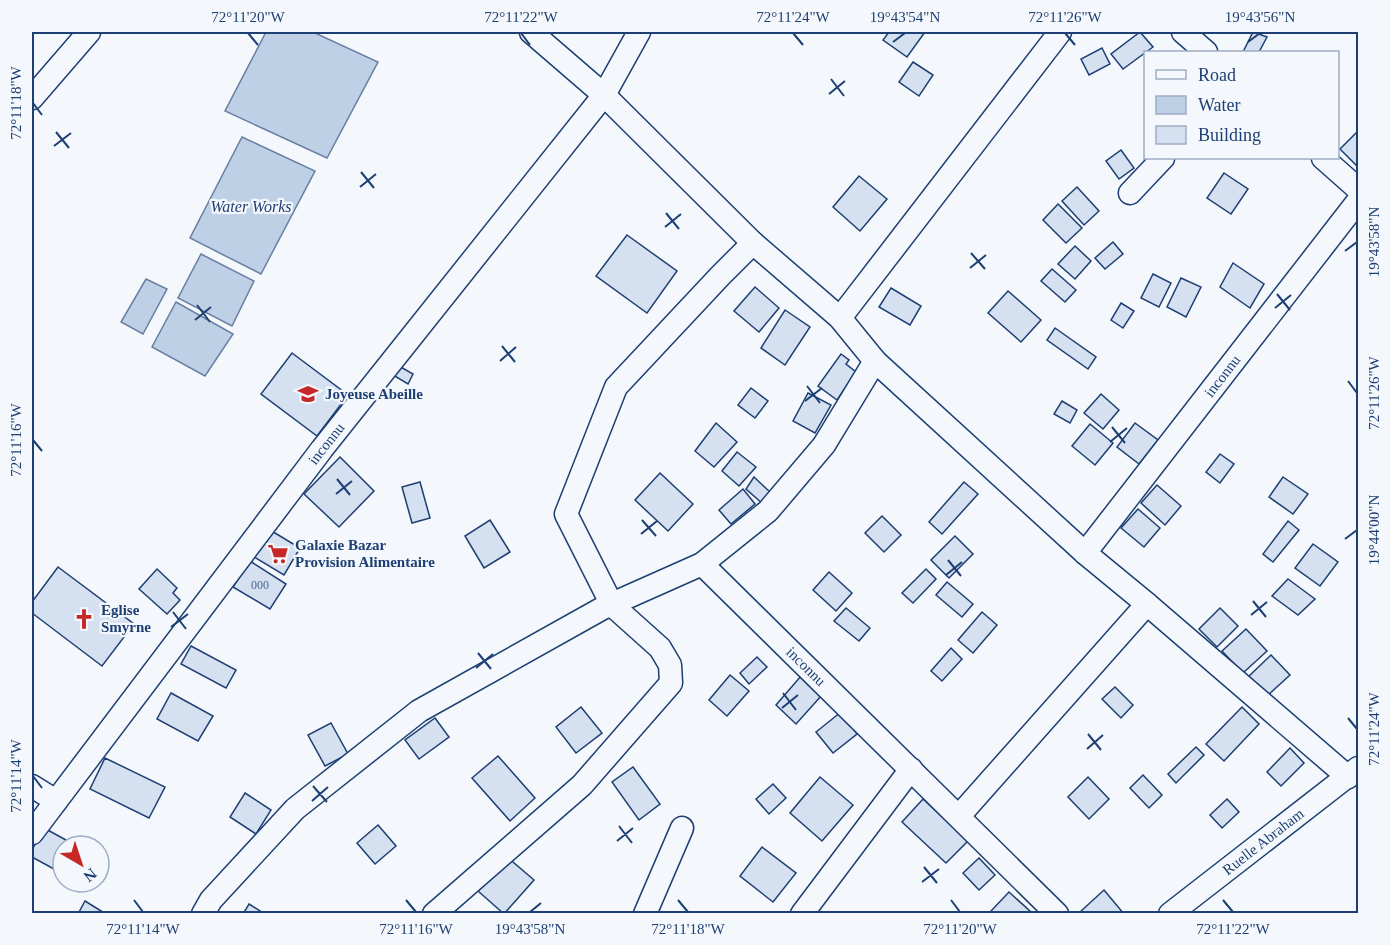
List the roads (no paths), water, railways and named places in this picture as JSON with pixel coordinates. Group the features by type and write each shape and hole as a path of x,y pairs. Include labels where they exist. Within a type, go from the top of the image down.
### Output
{"street":[{"path":"32,98 88,32"},
{"path":"531,32 604,95 753,243 840,318 875,361 1085,553 1353,773"},
{"name":"inconnu","path":"32,833 322,449 604,95 639,32"},
{"path":"840,318 1060,32"},
{"path":"1183,32 1205,51"},
{"path":"1130,193 1162,159"},
{"path":"1324,159 1359,189"},
{"name":"inconnu","path":"1085,553 1359,201"},
{"path":"434,914 582,785 671,683 670,665 660,648 612,605 566,514 616,387 753,243"},
{"path":"203,914 211,900 295,808 419,711 603,608 702,564 768,511 824,445 875,361"},
{"name":"inconnu","path":"702,564 1057,914"},
{"path":"959,816 1147,604"},
{"path":"802,914 911,769"},
{"name":"Ruelle Abraham","path":"1170,914 1353,773"},
{"path":"32,786 56,801"},
{"path":"645,914 682,828"}],"water":[{"path":"266,32 313,32 378,62 327,158 225,111"},
{"name":"Water Works","path":"242,137 315,171 261,274 190,238"},
{"path":"201,254 254,281 232,326 178,298"},
{"path":"146,279 167,289 143,334 121,322"},
{"path":"176,302 233,334 205,376 152,347"}],"place":[{"name":"Joyeuse Abeille","path":"308,394"},
{"name":"Galaxie Bazar Provision Alimentaire","path":"278,554"},
{"name":"Eglise Smyrne","path":"84,619"}]}
